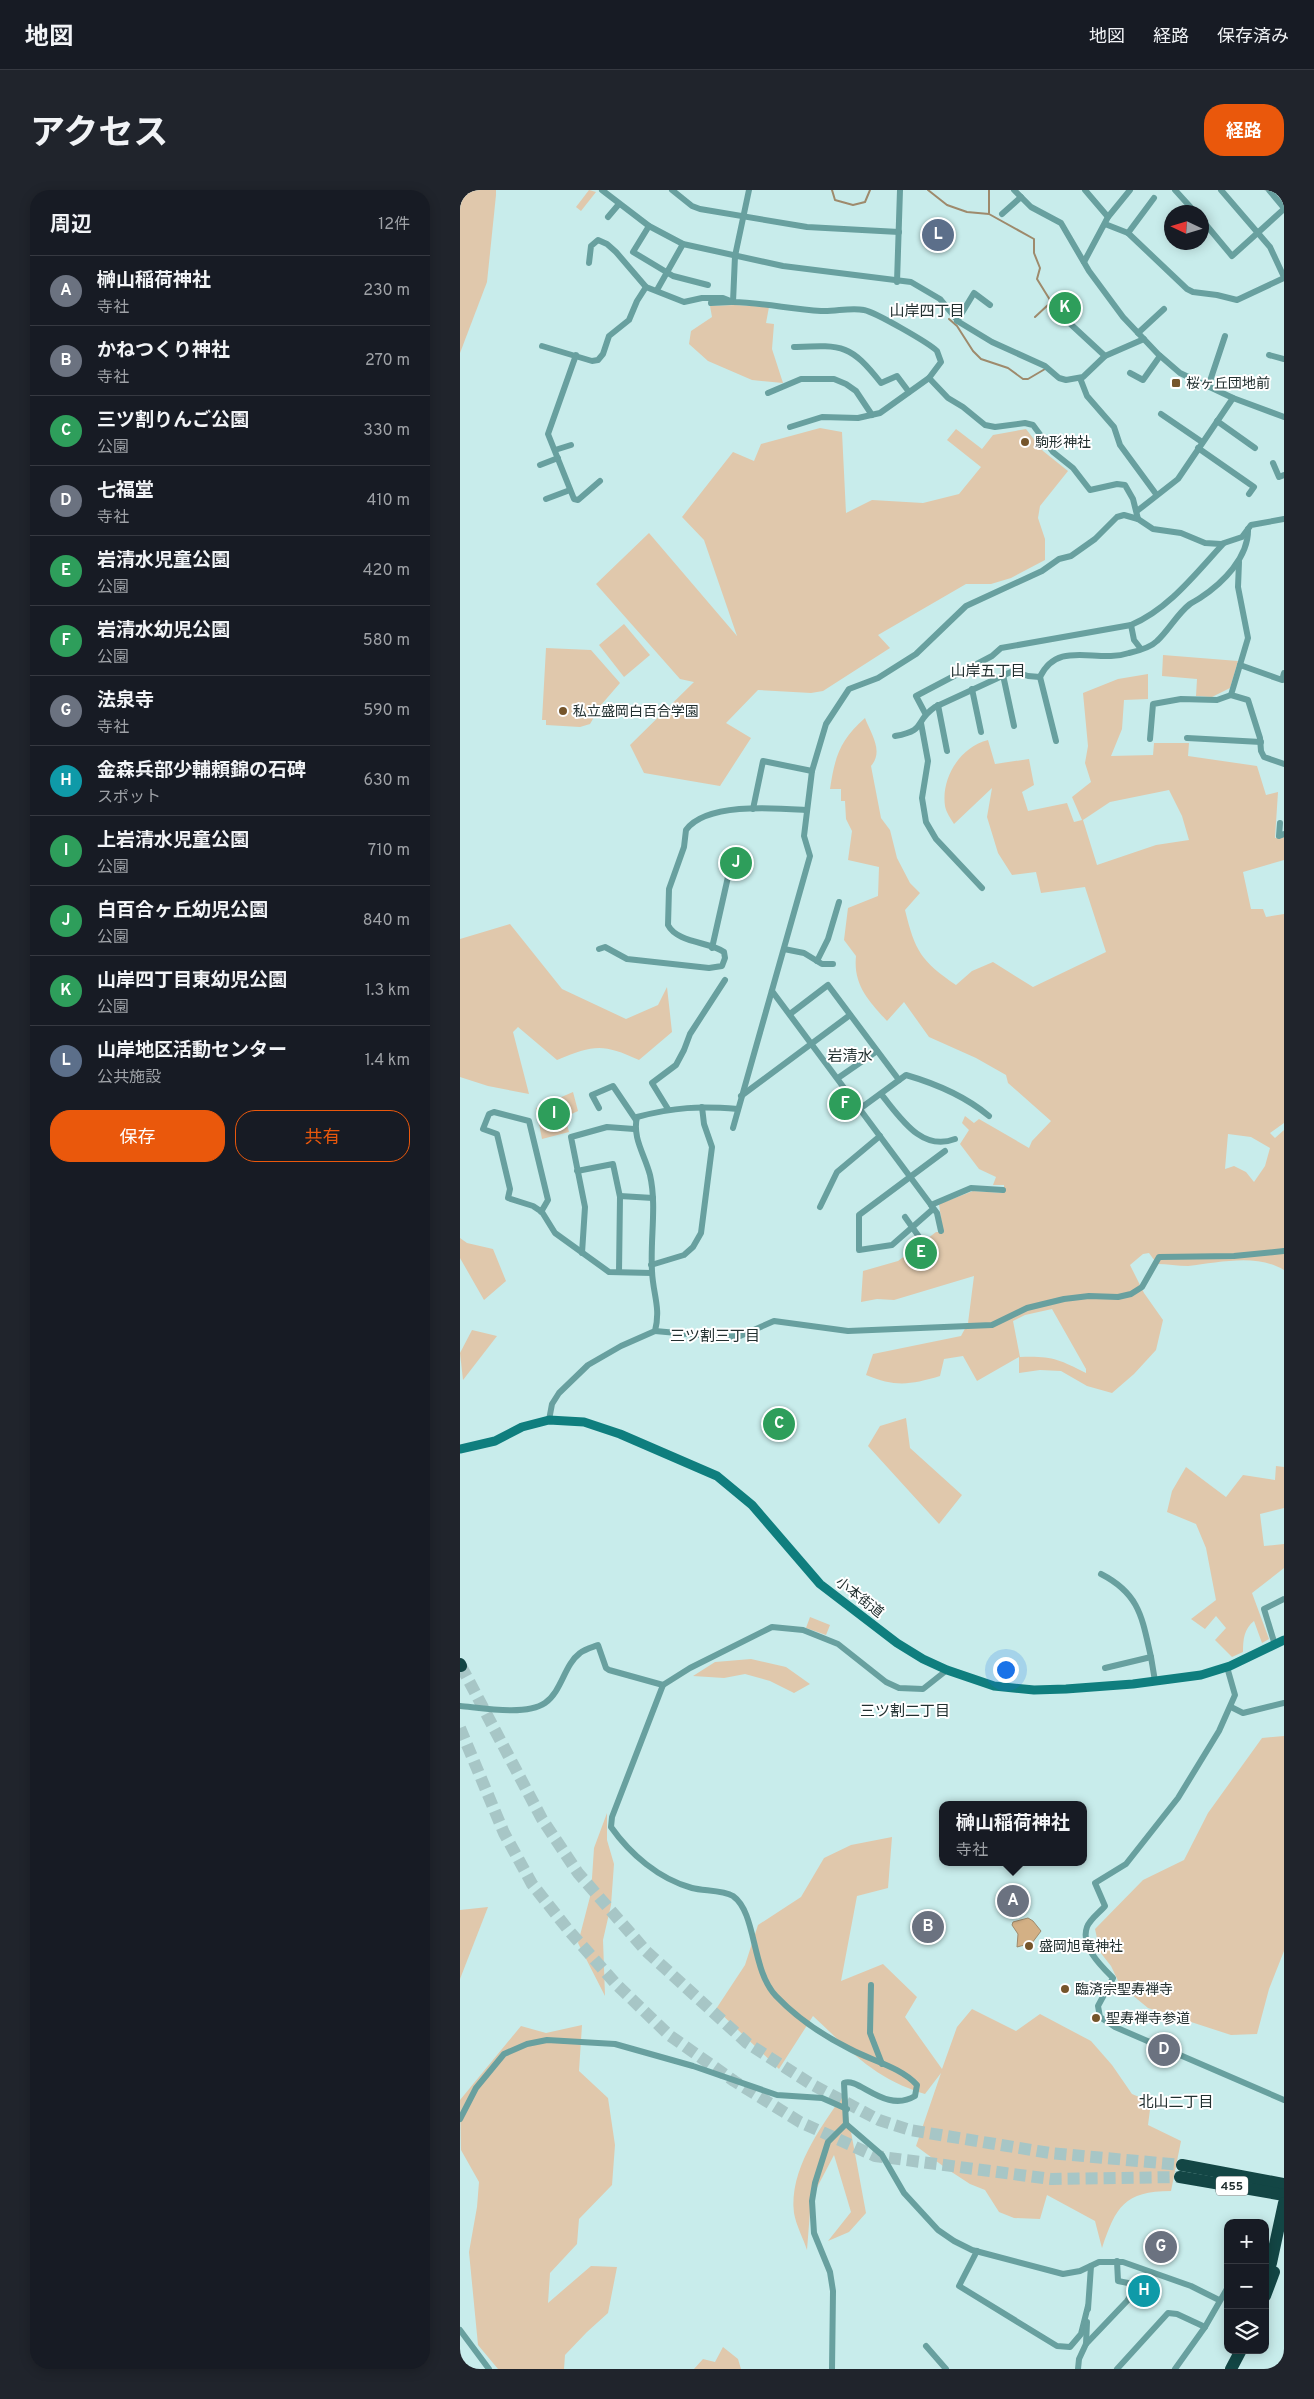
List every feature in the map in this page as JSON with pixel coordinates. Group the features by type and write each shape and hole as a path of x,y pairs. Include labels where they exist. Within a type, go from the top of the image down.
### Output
{"highway":[{"name":"455","path":"1284,2184 1181,2171 1284,2195"},
{"path":"1269,2277 1284,2203"},
{"path":"1269,2265 1277,2239"},
{"path":"1222,2369 1231,2354"},
{"path":"1231,2369 1240,2354"}],"street":[{"path":"602,190 650,226 683,244 783,266 920,286 940,299 957,321 992,342 1046,366 1059,378 1066,380 1080,378 1105,356 1144,339"},
{"path":"672,190 692,206 744,216 807,227 899,232"},
{"path":"733,302 735,256 749,190"},
{"path":"897,282 900,190"},
{"path":"1014,190 1031,206 1061,223 1084,262 1123,317 1160,356 1180,373 1233,398 1284,417"},
{"path":"1085,190 1107,221 1128,233 1181,285 1193,292 1218,295 1237,300 1284,278 1270,247 1220,190"},
{"path":"1175,190 1189,205"},
{"path":"1209,228 1232,256 1284,209 1269,190"},
{"path":"1084,262 1107,221 1128,191"},
{"path":"1002,214 1021,197"},
{"path":"1128,233 1154,198"},
{"path":"608,217 619,204"},
{"path":"650,226 633,252 667,273 691,282 708,285"},
{"path":"589,263 591,246 598,240 616,252 646,287 684,302 702,298 723,298 733,302"},
{"path":"657,290 683,244"},
{"path":"542,346 592,361 598,360 603,354 609,336 629,320 637,301 646,287"},
{"path":"957,321 974,293 990,305"},
{"path":"710,303 765,303 792,309 838,312 864,310 938,352 940,362 929,378 887,410 858,418 822,417 790,427"},
{"path":"1050,306 1105,356"},
{"path":"1138,333 1164,309"},
{"path":"1208,387 1225,336"},
{"path":"794,347 841,347 861,359 881,383 897,376 909,392"},
{"path":"576,355 548,434 574,499 578,500 600,481"},
{"path":"1269,355 1284,359"},
{"path":"1130,372 1143,380 1160,356"},
{"path":"929,378 948,398 986,425 996,427 1025,423 1033,425 1053,452 1073,468 1090,490 1117,484 1126,485 1137,511 1138,519"},
{"path":"1080,378 1088,396 1114,427 1120,445 1156,494"},
{"path":"768,393 801,379 834,379 854,389 872,415"},
{"path":"1137,511 1156,494 1178,479 1233,398"},
{"path":"1161,414 1254,487 1249,494"},
{"path":"1217,421 1256,448"},
{"path":"555,450 571,445"},
{"path":"540,465 558,458"},
{"path":"1273,463 1279,477 1284,475"},
{"path":"546,499 570,490"},
{"path":"733,1128 810,856 804,836 812,771 824,729 831,714 849,689 878,678 916,654 966,606 1042,571 1059,559 1071,556 1095,539 1117,517 1124,515 1138,519 1153,529 1181,533 1204,543 1223,544 1242,537 1248,528 1257,522 1284,519"},
{"path":"1232,695 1247,646 1248,633 1238,587 1239,562 1248,538 1248,528"},
{"path":"925,713 916,696 992,656 1001,648 1132,625 1159,610 1223,544"},
{"path":"1056,741 1040,677 1050,662 1064,655 1107,656 1127,654 1156,642 1191,603 1201,598 1239,562"},
{"path":"1132,625 1134,640 1141,649"},
{"path":"1240,665 1283,678"},
{"path":"895,736 912,732 921,722 925,713 938,705 1012,670 1028,676 1040,677"},
{"path":"1003,675 1014,726"},
{"path":"972,689 981,732"},
{"path":"1150,739 1153,704 1181,699 1217,700 1232,695 1248,700 1260,742 1260,751 1264,756 1284,764"},
{"path":"938,705 946,751"},
{"path":"921,722 928,761 922,798 927,826 982,888"},
{"path":"1187,738 1260,742"},
{"path":"753,809 763,761 812,771"},
{"path":"599,949 605,947 627,959 719,968 724,964 724,952 698,943 670,928 668,916 671,880 684,847 684,836 689,825 724,810 807,810"},
{"path":"1280,823 1279,836 1284,834"},
{"path":"712,948 730,868"},
{"path":"817,961 828,939 839,902"},
{"path":"784,949 804,953 822,964 833,964"},
{"path":"668,1109 652,1083 676,1065 690,1034 725,980"},
{"path":"790,1014 828,985 899,1080"},
{"path":"772,991 911,1177 937,1214 941,1231"},
{"path":"742,1096 850,1015"},
{"path":"838,1078 877,1051"},
{"path":"850,1116 906,1075 927,1081 967,1100 989,1116"},
{"path":"599,1108 592,1095 613,1086 636,1120"},
{"path":"881,1094 909,1128 927,1140 945,1143 955,1139"},
{"path":"652,1265 684,1255 693,1247 701,1233 712,1147 704,1124 702,1107"},
{"path":"655,1331 659,1315 652,1273 653,1198 650,1176 634,1129 637,1117 668,1109 702,1107 738,1109"},
{"path":"541,1212 548,1200 529,1120 494,1112 489,1114 483,1129 497,1134 510,1189 508,1198 533,1206 541,1212 555,1233 609,1272 652,1273"},
{"path":"582,1252 585,1207 570,1137 607,1127 634,1129"},
{"path":"820,1207 836,1172 880,1136"},
{"path":"945,1151 859,1215 859,1250 892,1245 932,1207 971,1188 1003,1190"},
{"path":"578,1171 613,1164 620,1196 619,1272"},
{"path":"620,1196 653,1198"},
{"path":"905,1217 922,1242"},
{"path":"549,1420 552,1404 559,1394 588,1365 621,1346 655,1331 721,1338 740,1336 774,1321 848,1331 898,1327 992,1325 1027,1308 1064,1299 1089,1296 1118,1297 1131,1294 1142,1287 1159,1257 1234,1256 1284,1251"},
{"name":"小本街道","path":"460,1449 495,1441 522,1427 549,1420 584,1422 610,1430 717,1476 752,1505 820,1584 897,1643 947,1670 994,1686 1034,1690 1156,1681 1201,1675 1227,1667 1284,1640"},
{"path":"1101,1574 1112,1580 1132,1597 1141,1616 1156,1681"},
{"path":"1275,1644 1264,1609 1284,1599"},
{"path":"832,2369 833,2290 830,2272 814,2233 812,2201 815,2183 828,2142 846,2124 844,2085 847,2081 883,2099 905,2101 915,2096 917,2085 882,2064 836,2042 788,2007 775,1995 766,1984 758,1963 745,1911 732,1896 691,1888 663,1876 620,1840 610,1827 612,1817 663,1685 690,1668 772,1627 803,1630 838,1644 886,1682 899,1688 923,1689 947,1670"},
{"path":"460,1706 513,1710 544,1704 556,1691 580,1653 598,1645 606,1668 609,1670 663,1685"},
{"path":"1105,1668 1151,1657"},
{"path":"1227,1667 1235,1694 1219,1731 1178,1798 1126,1864 1095,1883 1105,1906 1087,1926 1085,1938 1097,1962 1113,1978 1098,2006 1100,2017 1115,2027 1284,2100"},
{"path":"1231,1707 1243,1713 1284,1703"},
{"path":"871,1985 870,2033 882,2064"},
{"path":"460,2119 476,2088 504,2054 527,2044 547,2040 615,2044 693,2066 777,2095 822,2098 846,2109"},
{"path":"846,2124 882,2154 904,2193 932,2224 954,2241 977,2251 1064,2274 1080,2271 1107,2260 1117,2261 1156,2273 1220,2300"},
{"path":"977,2251 960,2286 1057,2346 1070,2346 1080,2334 1088,2306"},
{"path":"1078,2369 1079,2358 1086,2344 1126,2301 1138,2285 1118,2281 1117,2261"},
{"path":"1086,2344 1091,2266"},
{"path":"1175,2369 1205,2327 1224,2294"},
{"path":"1117,2369 1168,2313 1177,2314 1205,2327"},
{"path":"460,2330 489,2369"},
{"path":"926,2346 946,2369"}],"shaded area":[{"path":"460,190 496,190 496,195 487,282 460,353"},
{"path":"589,190 596,192 581,211 576,207"},
{"path":"710,306 769,307 766,323 774,324 772,349 783,383 752,380 708,361 689,344 691,331 712,317"},
{"path":"820,428 842,432 846,513 872,500 923,503 959,494 981,467 947,440 956,429 982,449 993,435 1026,429 1043,451 1068,471 1040,506 1038,518 1045,539 1045,560 1011,578 991,584 966,584 878,635 890,648 823,691 811,693 758,690 726,723 751,738 720,786 644,773 630,745 694,682 680,679 596,584 649,533 737,636 704,540 682,517 733,452 754,461 761,444"},
{"path":"624,624 650,655 624,677 599,645"},
{"path":"546,648 591,650 620,683 601,705 590,724 580,727 546,725 546,720 542,720"},
{"path":"1163,655 1238,661 1230,688 1212,697 1196,696 1197,679 1162,676"},
{"path":"1148,674 1148,699 1124,700 1122,729 1111,756 1153,755 1154,743 1189,743 1188,756 1257,766 1266,795 1278,792 1275,838 1284,837 1284,860 1243,872 1251,909 1263,909 1266,917 1284,914 1284,1123 1270,1133 1275,1138 1284,1130 1284,1270 1273,1265 1249,1260 1188,1266 1157,1264 1149,1253 1143,1254 1130,1265 1144,1293 1163,1320 1156,1350 1134,1374 1112,1393 1087,1386 1061,1371 1040,1370 1019,1373 1019,1357 977,1381 963,1356 944,1359 940,1376 929,1379 911,1383 894,1383 876,1379 866,1375 873,1354 961,1336 968,1323 974,1276 894,1300 877,1299 861,1302 863,1271 898,1261 936,1232 943,1232 939,1204 973,1191 1004,1193 1004,1185 993,1185 996,1177 979,1169 960,1144 969,1130 962,1123 965,1116 974,1123 979,1119 1029,1148 1032,1141 1051,1121 1008,1083 1006,1075 976,1058 929,1037 904,1002 887,1021 864,992 857,976 856,956 844,940 848,908 878,896 879,867 848,860 852,831 846,819 845,801 841,801 841,789 830,789 840,749 844,741 865,718 876,748 875,760 871,766 881,818 890,830 897,858 910,883 920,893 905,910 912,936 927,962 956,985 972,971 993,962 1033,987 1106,952 1085,887 1041,893 1036,872 1012,875 998,853 987,817 992,788 954,824 945,806 946,785 954,765 961,757 969,749 988,740 995,764 1029,759 1034,785 1022,792 1028,811 1067,803 1074,822 1082,820 1072,797 1091,782 1085,763 1088,746 1083,693 1118,679","holes":["1169,790 1182,816 1189,840 1156,845 1097,865 1083,820 1110,802","1228,1134 1251,1137 1270,1148 1265,1166 1254,1182 1246,1172 1234,1166 1225,1169","1052,1309 1086,1369 1086,1373 1054,1359 1020,1357 1013,1321 1025,1315"]},
{"path":"510,924 562,989 626,1019 658,1005 667,987 672,1032 639,1060 616,1051 598,1048 580,1051 557,1060 518,1027 513,1032 529,1094 488,1086 460,1077 460,939"},
{"path":"573,1092 578,1111 565,1117 569,1132 542,1139 536,1108"},
{"path":"844,1095 854,1107 847,1115 837,1101"},
{"path":"460,1238 467,1243 493,1249 506,1281 484,1300 460,1258"},
{"path":"472,1330 497,1336 463,1380 460,1353"},
{"path":"767,1411 778,1413 786,1428 765,1419"},
{"path":"906,1418 910,1448 962,1495 939,1524 868,1446 880,1426"},
{"path":"1276,1466 1284,1467 1284,1508 1260,1514 1264,1546 1284,1544 1284,1568 1252,1593 1269,1639 1262,1643 1254,1621 1248,1627 1245,1635 1243,1652 1232,1657 1215,1640 1226,1628 1216,1616 1205,1629 1191,1619 1216,1600 1206,1548 1196,1524 1167,1512 1172,1491 1186,1467 1226,1497 1243,1475 1275,1480"},
{"path":"810,1617 830,1625 826,1635 806,1628"},
{"path":"751,1659 786,1667 810,1684 794,1693 770,1681 745,1674 724,1678 693,1676 715,1662"},
{"path":"1284,1736 1284,1951 1269,1989 1257,2034 1231,2035 1148,2008 1120,1985 1111,1966 1100,1952 1095,1929 1143,1880 1184,1860 1208,1813 1262,1738"},
{"path":"607,1813 607,1840 614,1864 611,1905 603,1940 605,1996 578,1943 591,1893 594,1848"},
{"path":"892,1837 888,1888 857,1896 841,1981 883,1964 917,1997 905,2017 942,2069 957,2027 972,2009 1016,2031 1040,2014 1091,2041 1112,2065 1132,2094 1151,2102 1148,2125 1181,2141 1171,2191 1142,2194 1124,2204 1112,2222 1102,2248 1095,2221 1047,2195 1040,2219 1014,2218 999,2212 985,2190 970,2184 916,2146 941,2073 925,2094 907,2088 877,2072 813,2016 779,2069 716,2009 745,1965 758,1925 801,1897 824,1858 851,1845"},
{"path":"488,1907 460,1979 460,1910"},
{"path":"1028,1918 1041,1931 1032,1943 1017,1947 1018,1934 1012,1925 1013,1922"},
{"path":"582,2025 579,2071 608,2098 615,2145 612,2185 579,2219 577,2244 550,2273 548,2303 591,2266 617,2267 608,2313 565,2355 564,2369 498,2369 478,2345 469,2252 477,2207 479,2182 461,2150 460,2100 521,2026 546,2033"},
{"path":"844,2094 866,2213 849,2232 828,2241 851,2212 834,2155 811,2199 807,2250 794,2213 796,2181 801,2165 816,2135"},
{"path":"723,2347 738,2359 741,2369 694,2369 703,2359 715,2362"}],"waterway":[{"path":"832,190 835,200 853,205 865,202 870,190"},
{"path":"928,190 947,205 967,212 989,214 1034,239 1034,253 1040,268 1037,279 1050,300 1049,304 1035,317"},
{"path":"989,190 989,213"},
{"path":"949,319 957,326 973,351 981,359 1008,368 1023,379 1028,379 1045,369"}],"tunnel":[{"path":"461,1666 542,1819 578,1873 646,1951 747,2043 811,2084 879,2120 910,2130 1050,2153 1182,2165"},
{"path":"460,1728 504,1833 532,1884 570,1932 616,1984 669,2035 734,2081 800,2122 875,2156 1051,2179 1180,2177"}],"place":[{"name":"山岸地区活動センター","path":"938,235"},
{"name":"山岸四丁目東幼児公園","path":"1065,308"},
{"name":"桜ヶ丘団地前","path":"1176,383"},
{"name":"駒形神社","path":"1025,442"},
{"name":"私立盛岡白百合学園","path":"563,711"},
{"name":"白百合ヶ丘幼児公園","path":"736,863"},
{"name":"岩清水幼児公園","path":"845,1104"},
{"name":"上岩清水児童公園","path":"554,1114"},
{"name":"岩清水児童公園","path":"921,1253"},
{"name":"三ツ割りんご公園","path":"779,1424"},
{"name":"榊山稲荷神社","path":"1013,1901"},
{"name":"かねつくり神社","path":"928,1927"},
{"name":"盛岡旭竜神社","path":"1029,1946"},
{"name":"臨済宗聖寿禅寺","path":"1065,1989"},
{"name":"聖寿禅寺参道","path":"1096,2018"},
{"name":"七福堂","path":"1164,2050"},
{"name":"法泉寺","path":"1161,2247"},
{"name":"金森兵部少輔頼錦の石碑","path":"1144,2291"}],"district":[{"name":"山岸四丁目","path":"927,311"},
{"name":"山岸五丁目","path":"988,671"},
{"name":"岩清水","path":"850,1056"},
{"name":"三ツ割三丁目","path":"715,1336"},
{"name":"三ツ割二丁目","path":"905,1711"},
{"name":"北山二丁目","path":"1176,2102"}]}
